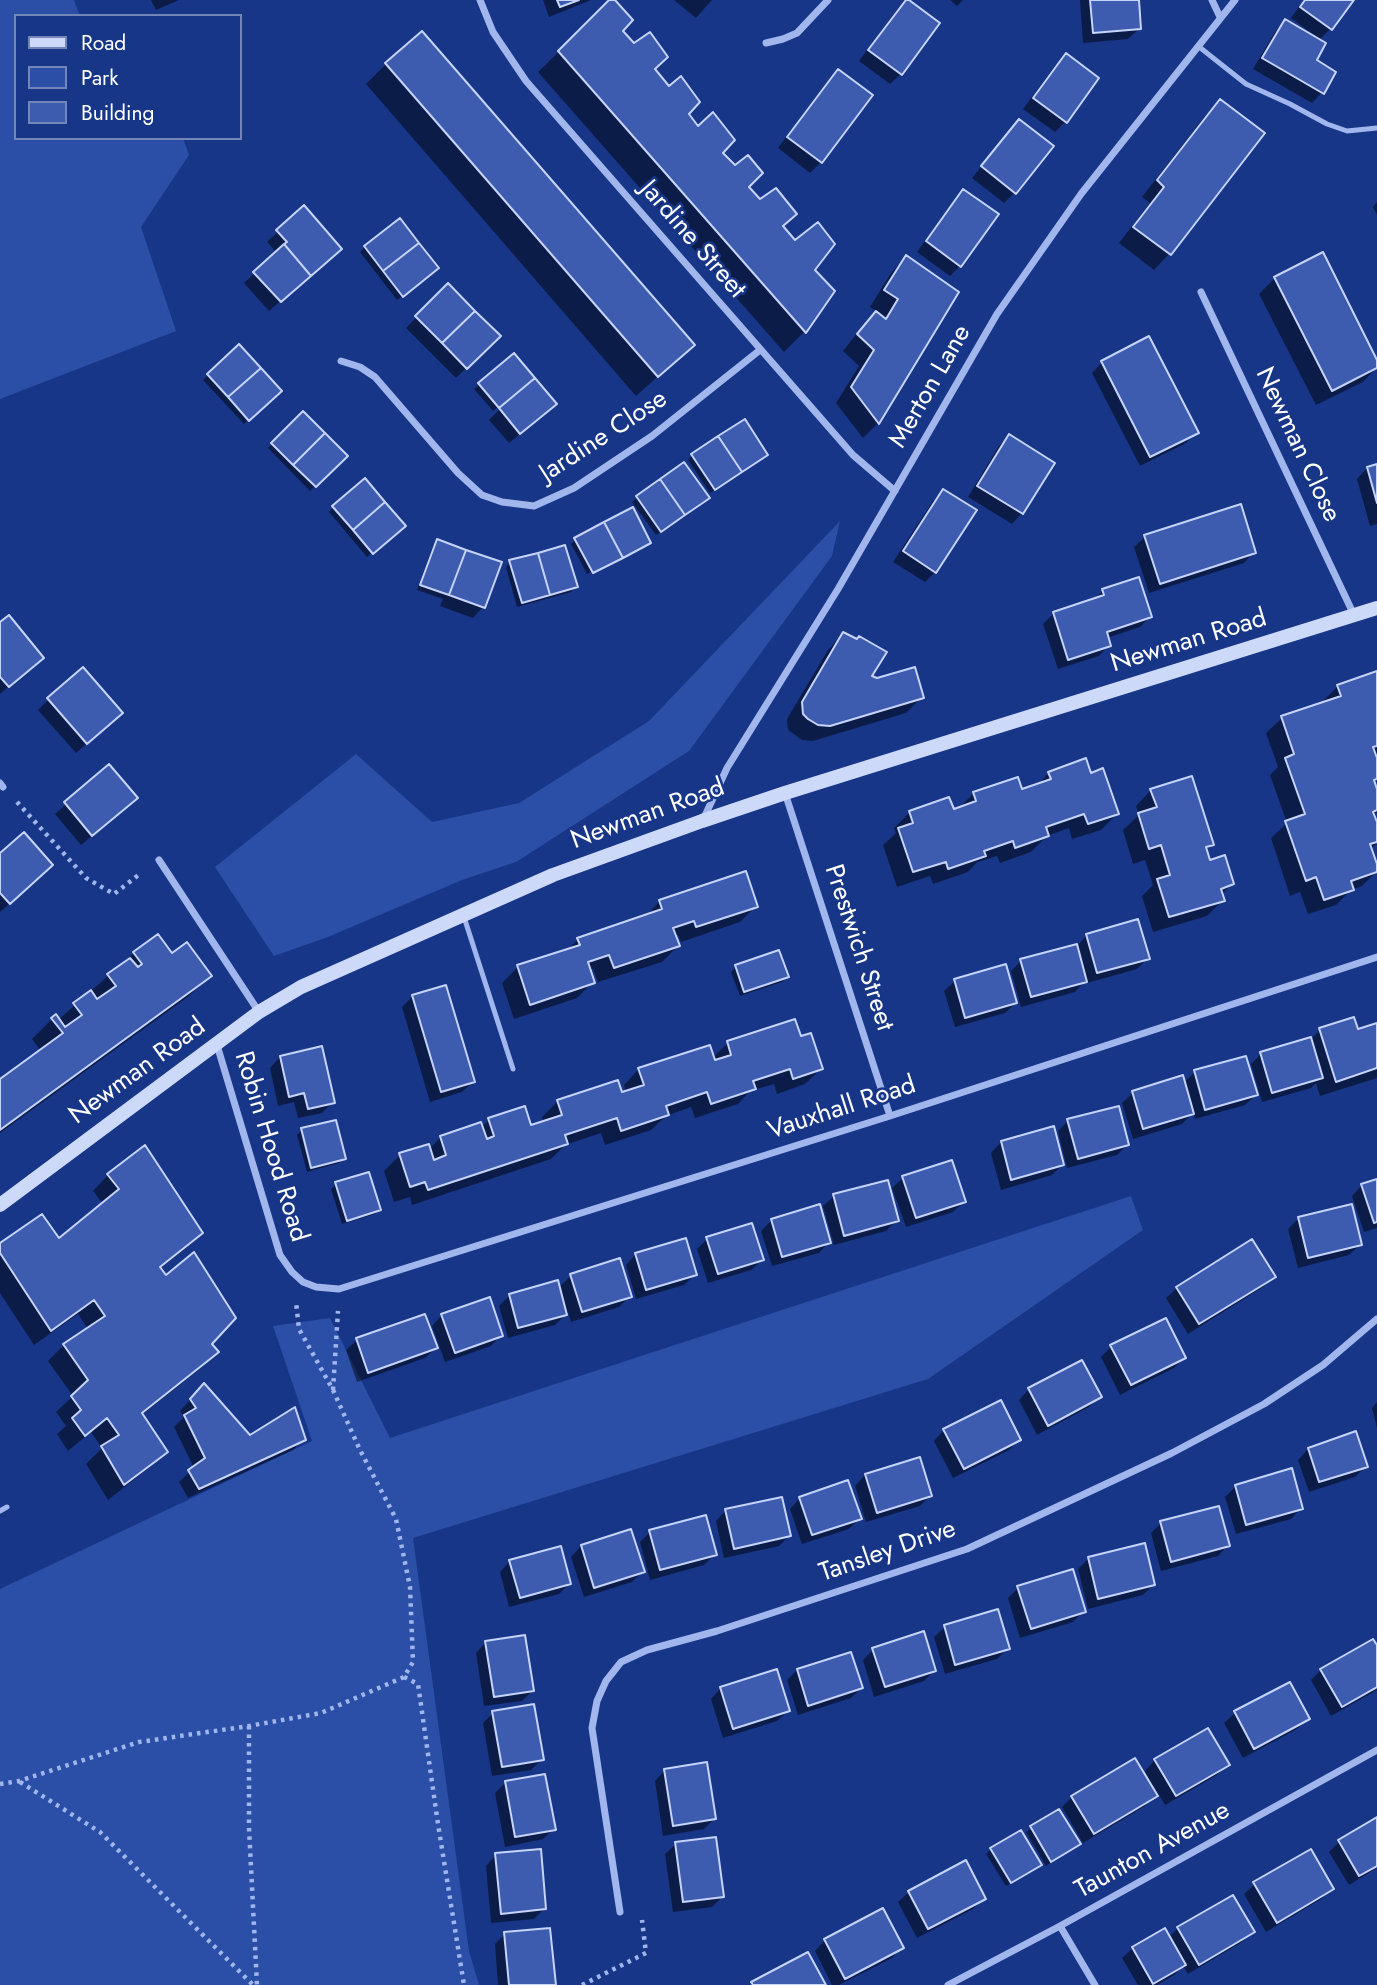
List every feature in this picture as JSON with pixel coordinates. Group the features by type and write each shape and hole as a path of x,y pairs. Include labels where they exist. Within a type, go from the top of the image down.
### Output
{"street":[{"name":"Jardine Street","path":"480,0 493,32 526,81 853,455 895,491"},
{"path":"766,43 797,33 828,0"},
{"path":"1212,0 1220,18"},
{"name":"Merton Lane","path":"702,821 727,768 838,589 997,314 1081,194 1235,0"},
{"name":"Newman Close","path":"1201,292 1354,616"},
{"name":"Jardine Close","path":"341,362 360,366 375,377 458,473 482,495 502,502 534,506 574,488 652,436 761,350"},
{"name":"Newman Road","path":"0,1205 259,1013 301,987 463,914 553,875 785,793 1377,608"},
{"name":"Prestwich Street","path":"785,793 890,1116"},
{"path":"159,860 259,1013"},
{"name":"Vauxhall Road","path":"316,1287 339,1289 890,1116 1377,957"},
{"name":"Robin Hood Road","path":"217,1045 279,1255 303,1282 316,1287"},
{"name":"Tansley Drive","path":"620,1912 592,1728 601,1691 621,1662 647,1650 716,1631 967,1549 1172,1453 1264,1404 1323,1365 1377,1319"},
{"name":"Taunton Avenue","path":"948,1985 1377,1750"},
{"path":"1060,1926 1095,1985"}],"lane":[{"path":"1198,46 1246,84 1327,124 1347,131 1377,128"},
{"path":"463,914 513,1069"},
{"path":"0,1511 7,1507"}],"path":[{"path":"2,785 86,878 114,894 159,860"},
{"path":"0,1784 19,1781 139,1742 321,1713 404,1677 412,1662 410,1587 396,1519 299,1329 292,1272"},
{"path":"333,1391 339,1289"},
{"path":"404,1677 418,1684 464,1985"},
{"path":"249,1726 249,1828 255,1985"},
{"path":"19,1781 100,1832 255,1985"},
{"path":"582,1985 646,1953 642,1919 620,1912"}],"green space":[{"path":"0,0 74,0 79,14 14,14 14,140 184,140 189,155 141,227 176,331 0,399"},
{"path":"840,521 832,556 689,751 516,862 462,880 328,937 274,956 215,867 356,754 432,822 519,803 649,721"},
{"path":"1131,1196 1143,1230 928,1379 413,1538 469,1951 479,1985 0,1985 0,1589 312,1441 273,1326 330,1318 390,1438"}],"building":[{"path":"557,0 579,0 560,7"},
{"path":"609,0 615,0 633,20 623,31 634,43 650,32 668,57 655,69 669,86 681,76 700,102 689,114 698,126 713,112 735,140 723,153 735,165 748,155 763,173 749,187 760,199 776,188 797,214 783,226 795,240 818,222 835,244 815,270 835,291 806,333 558,51"},
{"path":"906,0 940,23 902,75 868,50"},
{"path":"1090,0 1139,0 1141,29 1093,33"},
{"path":"1305,0 1354,0 1332,30 1300,7"},
{"path":"1285,19 1326,43 1317,60 1336,72 1324,94 1262,58"},
{"path":"422,31 695,345 658,377 385,63"},
{"path":"1066,53 1099,78 1067,123 1033,98"},
{"path":"838,69 873,95 822,163 787,137"},
{"path":"1220,99 1265,133 1171,255 1133,227 1164,187 1157,180"},
{"path":"1019,119 1054,146 1016,194 981,166"},
{"path":"963,189 999,214 961,267 926,241"},
{"path":"304,205 342,249 311,276 284,244 287,242 276,230"},
{"path":"400,218 419,243 383,271 364,246"},
{"path":"419,243 439,268 403,297 383,271"},
{"path":"284,244 311,276 281,302 253,272"},
{"path":"1323,252 1377,360 1377,368 1332,391 1274,277"},
{"path":"906,255 959,292 879,424 851,387 874,350 857,334 876,311 886,319 898,299 884,290"},
{"path":"448,283 475,311 442,343 415,316"},
{"path":"475,311 501,336 467,369 442,343"},
{"path":"1149,336 1199,433 1150,457 1101,361"},
{"path":"239,344 261,368 228,397 207,374"},
{"path":"514,353 535,378 499,408 478,383"},
{"path":"261,368 282,391 249,421 228,397"},
{"path":"535,378 557,404 520,434 499,408"},
{"path":"303,411 325,433 293,465 271,443"},
{"path":"745,419 768,455 742,472 718,436"},
{"path":"325,433 348,456 316,487 293,465"},
{"path":"1009,434 1055,463 1023,514 977,486"},
{"path":"718,436 742,472 715,490 691,454"},
{"path":"684,462 710,498 685,515 660,479"},
{"path":"1377,464 1377,503 1367,467"},
{"path":"365,478 385,502 353,530 332,506"},
{"path":"660,479 685,515 661,532 636,496"},
{"path":"943,489 977,510 936,573 903,551"},
{"path":"385,502 406,526 373,554 353,530"},
{"path":"1241,504 1256,553 1160,584 1144,535"},
{"path":"633,507 651,543 623,558 604,522"},
{"path":"604,522 623,558 593,573 574,538"},
{"path":"437,539 466,550 449,595 420,585"},
{"path":"565,545 578,587 550,595 538,553"},
{"path":"466,550 502,562 485,608 449,595"},
{"path":"538,553 550,595 522,603 509,560"},
{"path":"1139,577 1152,617 1107,632 1111,646 1068,660 1053,612 1104,595 1102,589"},
{"path":"9,615 44,658 9,687 0,677 0,622"},
{"path":"843,632 857,639 859,636 887,652 872,676 877,678 915,667 924,698 830,726 818,725 808,719 803,714 802,702"},
{"path":"83,667 123,713 87,744 47,698"},
{"path":"1377,671 1377,746 1373,747 1377,758 1377,779 1374,780 1377,810 1373,812 1377,822 1377,842 1370,844 1377,872 1351,881 1354,890 1324,900 1316,877 1306,881 1285,821 1305,814 1285,758 1294,754 1281,716 1341,696 1337,685"},
{"path":"1086,758 1091,773 1103,768 1119,814 1088,824 1084,814 1046,827 1049,836 1015,848 1013,841 984,851 986,856 948,869 946,862 913,872 898,828 913,823 909,811 949,797 954,809 976,801 973,792 1018,777 1022,789 1051,779 1048,772"},
{"path":"109,764 138,798 92,836 64,802"},
{"path":"1192,776 1214,845 1206,847 1210,860 1225,855 1234,884 1221,889 1225,901 1169,917 1157,879 1170,875 1161,845 1149,849 1138,813 1157,807 1150,789"},
{"path":"24,832 53,865 10,904 0,893 0,853"},
{"path":"746,871 758,907 696,927 694,921 673,928 680,946 614,968 609,955 588,962 595,983 530,1005 517,965 580,945 577,938 662,909 659,900"},
{"path":"1138,919 1150,959 1097,973 1086,934"},
{"path":"158,934 172,953 187,942 212,976 0,1130 0,1079 63,1033 51,1018 56,1014 65,1027 82,1015 73,1003 91,990 97,999 116,986 107,974 130,958 138,967 142,964 133,952"},
{"path":"1077,944 1087,982 1031,997 1020,959"},
{"path":"779,950 789,977 744,992 735,965"},
{"path":"1006,964 1017,1003 965,1018 954,979"},
{"path":"446,985 475,1082 441,1092 412,995"},
{"path":"1354,1017 1358,1029 1377,1023 1377,1068 1336,1082 1319,1028"},
{"path":"795,1019 801,1036 811,1033 823,1069 793,1079 790,1069 753,1081 756,1089 711,1104 707,1092 666,1106 669,1115 621,1131 617,1118 565,1135 568,1144 428,1190 425,1182 410,1187 399,1153 429,1144 434,1160 446,1155 440,1136 481,1122 487,1139 494,1136 488,1118 525,1106 531,1125 562,1115 557,1100 618,1080 622,1092 644,1085 638,1068 710,1045 715,1060 731,1055 727,1041"},
{"path":"1311,1037 1323,1078 1272,1093 1260,1052"},
{"path":"322,1046 335,1103 308,1109 304,1093 289,1097 280,1056"},
{"path":"1246,1056 1258,1095 1205,1110 1194,1070"},
{"path":"1183,1075 1194,1114 1143,1129 1132,1091"},
{"path":"1119,1106 1129,1145 1078,1159 1067,1119"},
{"path":"336,1120 346,1159 311,1168 301,1128"},
{"path":"1054,1126 1064,1165 1011,1180 1001,1141"},
{"path":"145,1145 203,1233 160,1267 166,1275 194,1252 236,1318 212,1344 219,1352 142,1413 168,1452 124,1485 101,1446 119,1435 107,1418 85,1436 72,1418 81,1410 71,1396 88,1380 63,1344 105,1316 94,1300 51,1331 0,1253 0,1243 42,1214 59,1238 119,1189 107,1174"},
{"path":"952,1160 966,1202 916,1218 902,1176"},
{"path":"369,1172 381,1210 347,1221 335,1182"},
{"path":"1377,1179 1377,1222 1374,1223 1361,1184"},
{"path":"888,1180 899,1221 844,1236 833,1194"},
{"path":"820,1204 831,1243 782,1257 771,1219"},
{"path":"1352,1204 1362,1245 1308,1258 1298,1217"},
{"path":"752,1223 764,1260 718,1274 706,1237"},
{"path":"686,1238 697,1275 646,1290 635,1253"},
{"path":"1252,1239 1276,1277 1199,1324 1176,1287"},
{"path":"620,1258 632,1297 582,1312 570,1274"},
{"path":"558,1280 567,1315 518,1328 509,1294"},
{"path":"490,1297 503,1336 455,1353 441,1314"},
{"path":"425,1314 438,1348 368,1373 356,1338"},
{"path":"1166,1318 1186,1358 1131,1385 1110,1345"},
{"path":"1082,1360 1102,1397 1048,1426 1028,1388"},
{"path":"204,1383 250,1435 295,1407 306,1440 199,1489 188,1470 205,1458 184,1415 196,1408 190,1399"},
{"path":"1001,1400 1021,1440 964,1469 943,1429"},
{"path":"1356,1431 1368,1467 1319,1482 1308,1448"},
{"path":"920,1457 932,1496 877,1513 865,1474"},
{"path":"1292,1468 1303,1509 1246,1525 1235,1485"},
{"path":"848,1480 862,1519 812,1535 799,1497"},
{"path":"782,1497 791,1536 734,1549 725,1509"},
{"path":"1219,1506 1230,1546 1171,1562 1160,1521"},
{"path":"706,1515 717,1555 660,1570 649,1530"},
{"path":"631,1529 645,1572 594,1588 581,1545"},
{"path":"1145,1543 1155,1585 1098,1599 1088,1557"},
{"path":"561,1546 571,1584 520,1598 509,1560"},
{"path":"1073,1569 1086,1612 1031,1629 1017,1586"},
{"path":"998,1609 1010,1649 955,1665 944,1625"},
{"path":"924,1631 936,1671 885,1687 872,1648"},
{"path":"525,1635 534,1691 494,1697 485,1641"},
{"path":"1373,1639 1377,1645 1377,1687 1342,1707 1320,1669"},
{"path":"851,1652 863,1688 808,1706 797,1669"},
{"path":"777,1669 790,1711 733,1729 720,1687"},
{"path":"1290,1682 1310,1719 1254,1749 1234,1711"},
{"path":"534,1704 544,1760 502,1767 492,1711"},
{"path":"1208,1728 1230,1765 1176,1796 1154,1759"},
{"path":"1135,1758 1158,1796 1094,1834 1071,1796"},
{"path":"707,1762 716,1819 673,1826 664,1769"},
{"path":"545,1774 556,1830 515,1837 505,1781"},
{"path":"1059,1809 1081,1844 1051,1862 1030,1826"},
{"path":"1377,1817 1377,1866 1359,1876 1338,1840"},
{"path":"1021,1830 1042,1865 1011,1883 990,1848"},
{"path":"716,1837 724,1897 683,1902 675,1842"},
{"path":"541,1849 546,1909 501,1914 495,1853"},
{"path":"1311,1849 1334,1889 1277,1923 1253,1882"},
{"path":"966,1860 986,1899 928,1929 908,1891"},
{"path":"1233,1895 1255,1932 1199,1965 1177,1927"},
{"path":"883,1908 904,1948 845,1979 824,1939"},
{"path":"550,1928 556,1985 509,1985 504,1932"},
{"path":"1165,1928 1186,1965 1153,1984 1132,1947"},
{"path":"808,1952 826,1985 753,1985 751,1982"}]}
